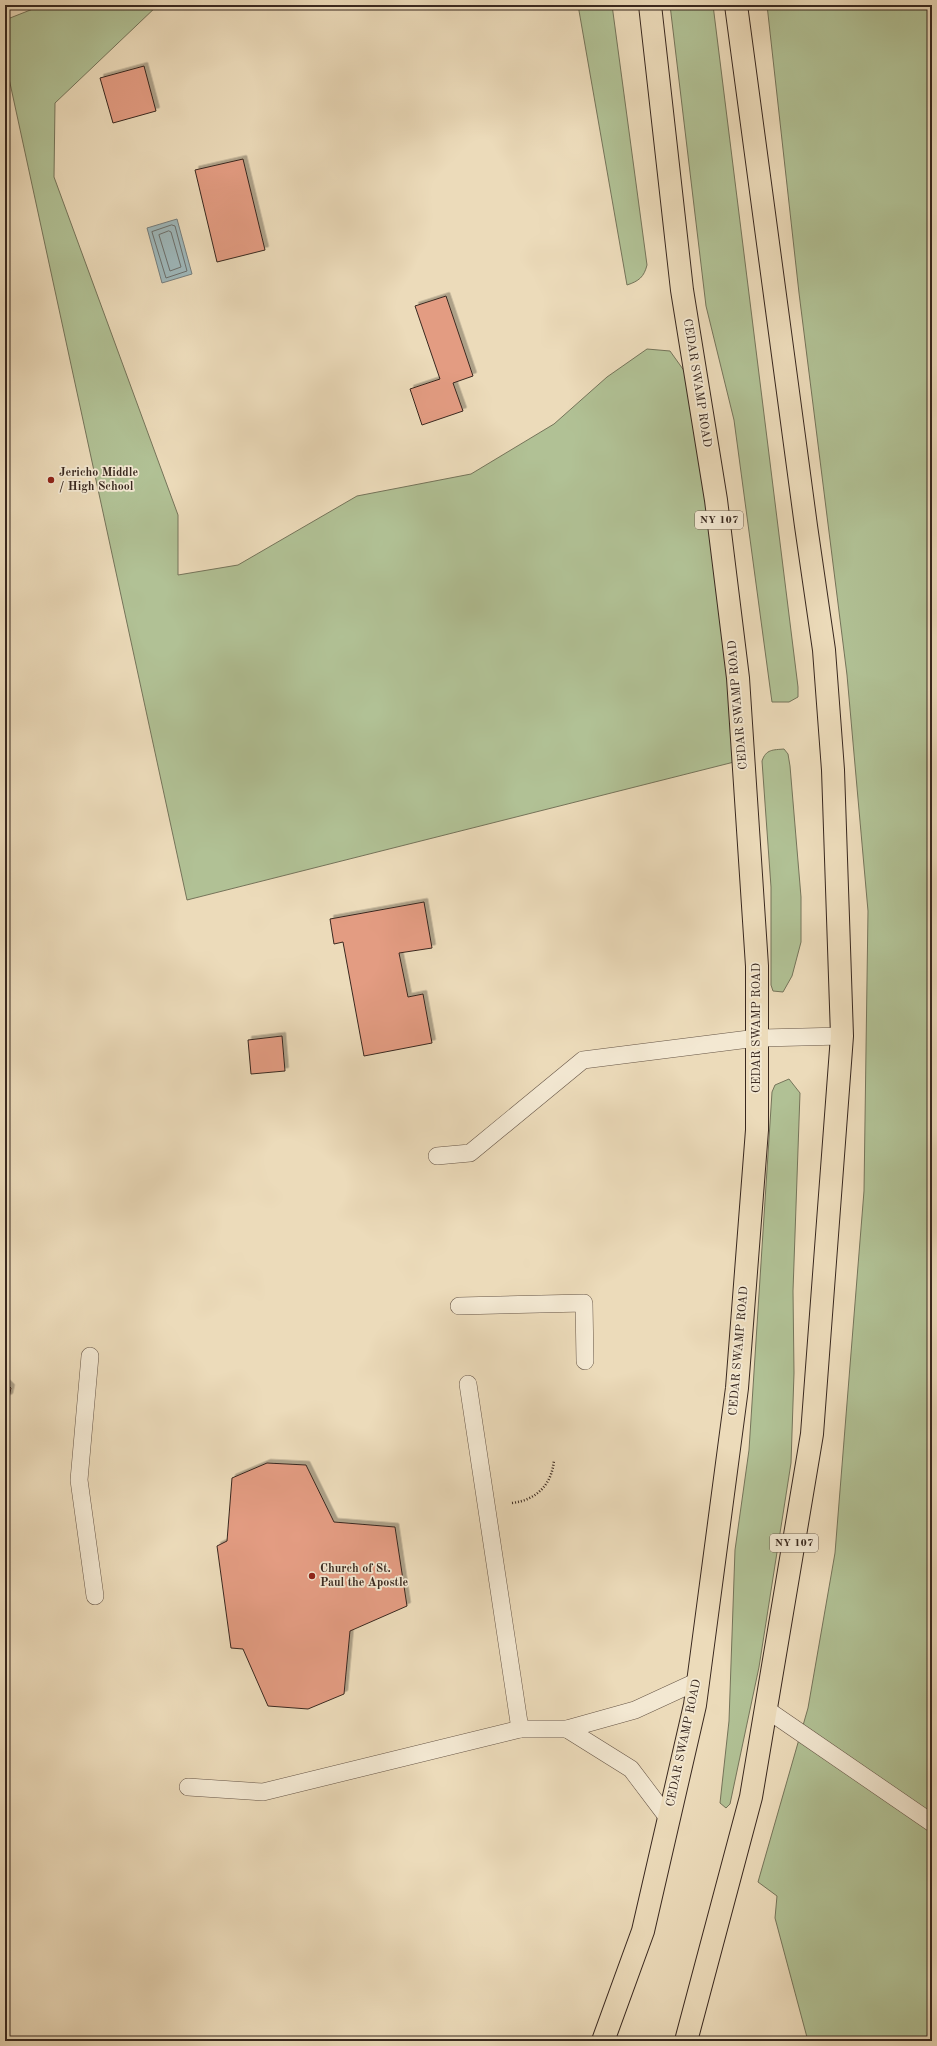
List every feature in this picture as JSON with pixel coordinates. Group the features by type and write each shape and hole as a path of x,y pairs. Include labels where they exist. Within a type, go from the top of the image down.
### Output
{"main road":[{"name":"CEDAR SWAMP ROAD","path":"603,2041 643,1931 695,1706 737,1388 757,1130 757,966 738,678 716,500 682,290 650,5"},
{"name":"NY 107","path":"686,2041 751,1797 812,1434 842,1036 833,770 824,650 736,5"}],"lane":[{"path":"437,1156 470,1153 583,1060 757,1038 842,1036"},
{"path":"458,1306 584,1303 585,1361"},
{"path":"90,1356 79,1480 95,1596"},
{"path":"468,1384 488,1506 520,1730"},
{"path":"188,1787 263,1792 520,1730 567,1729 635,1710 698,1681"},
{"path":"766,1709 932,1823"},
{"path":"567,1729 631,1769 668,1818"}],"path":[{"path":"488,1506 519,1502 534,1495 545,1486 553,1474 554,1460"}],"green space":[{"path":"43,5 158,5 55,103 54,177 178,515 178,575 238,565 357,496 471,474 554,424 607,377 647,349 670,351 685,372 706,478 738,761 187,900 5,60 5,20"},
{"path":"578,5 612,5 647,265 640,278 627,285"},
{"path":"670,5 713,5 798,687 798,697 789,702 772,702 734,420 706,306"},
{"path":"767,5 932,5 932,2041 808,2041 775,1918 777,1896 758,1882 808,1708 835,1553 864,1191 868,911 847,675 799,293"},
{"path":"784,749 788,754 790,766 801,897 801,942 792,976 783,992 773,991 771,985 771,887 762,761 768,752"},
{"path":"789,1079 800,1093 793,1291 794,1373 791,1463 759,1667 730,1804 726,1808 720,1803 729,1721 735,1550 749,1450 772,1092 775,1085"}],"water":[{"path":"177,219 192,274 162,283 147,228"}],"building":[{"path":"144,66 156,111 113,123 100,78"},
{"path":"243,159 265,250 217,262 195,170"},
{"path":"446,296 473,376 453,383 463,411 422,425 410,389 440,379 415,306"},
{"path":"424,902 432,948 399,953 408,997 423,994 432,1043 364,1056 343,942 334,944 330,919"},
{"path":"282,1036 285,1071 251,1074 248,1040"},
{"path":"5,1382 11,1388 9,1397 5,1399"},
{"name":"Church of St. Paul the Apostle","path":"267,1463 306,1465 334,1522 395,1527 407,1606 350,1631 344,1694 308,1709 268,1706 243,1649 231,1648 217,1546 227,1541 232,1478"}],"place":[{"name":"Jericho Middle / High School","path":"51,480"},
{"name":"Church of St. Paul the Apostle","path":"312,1576"}]}
